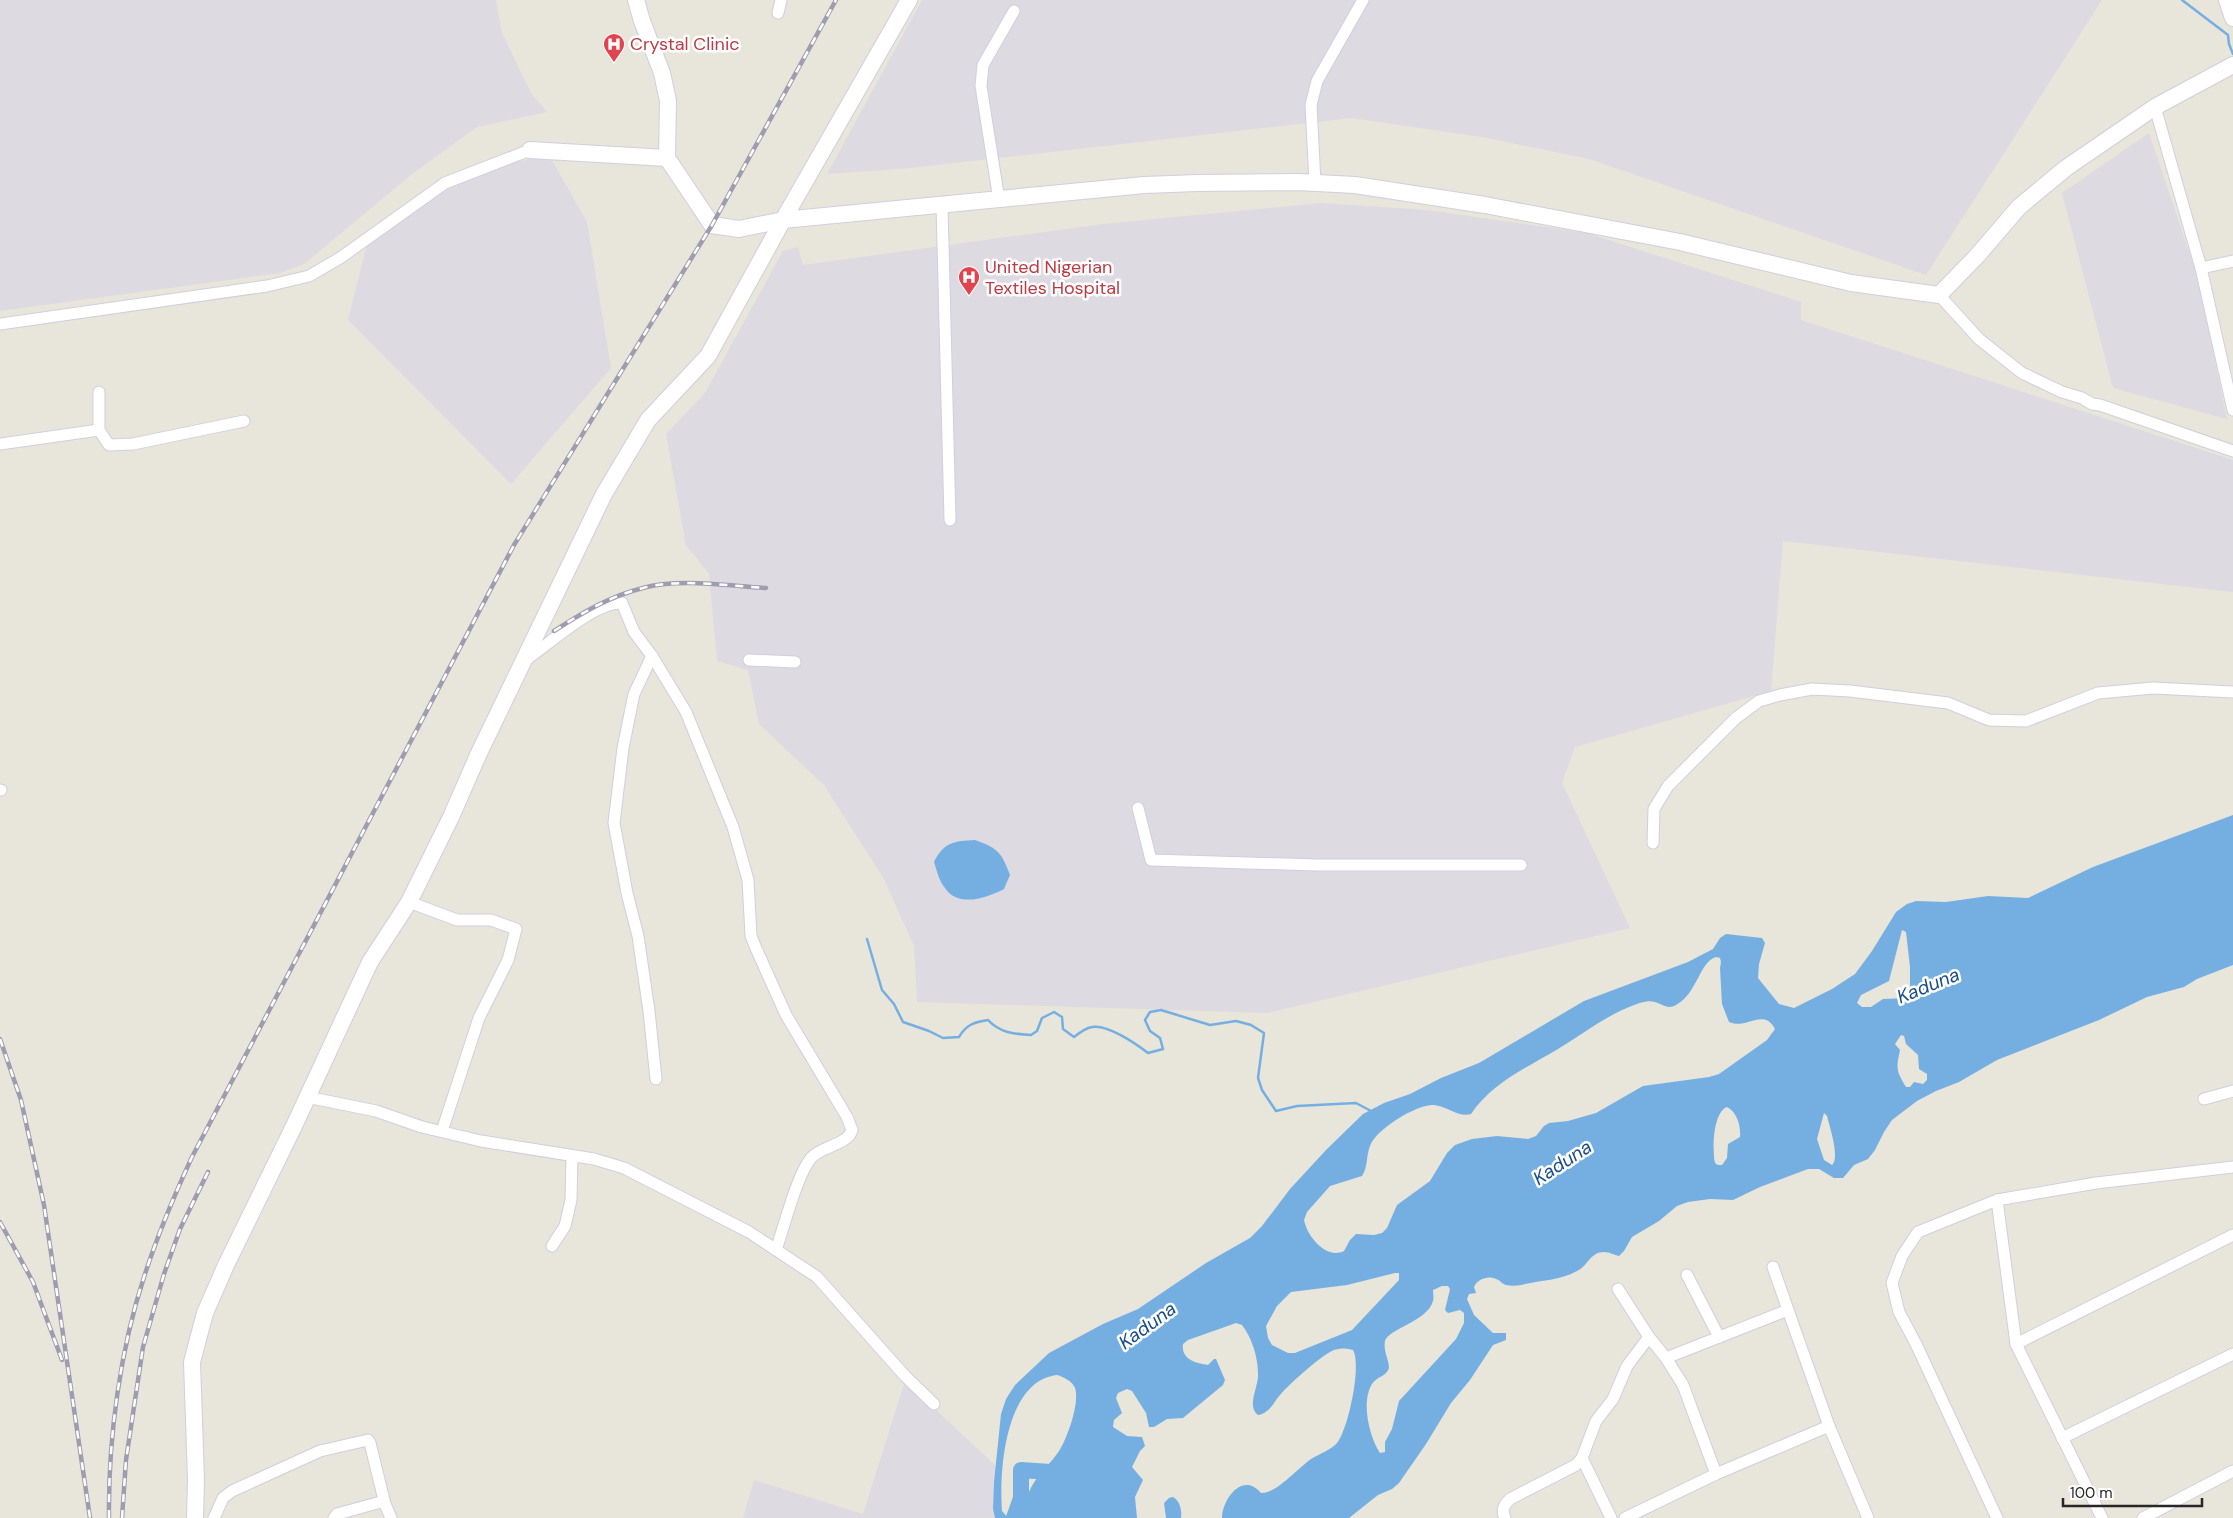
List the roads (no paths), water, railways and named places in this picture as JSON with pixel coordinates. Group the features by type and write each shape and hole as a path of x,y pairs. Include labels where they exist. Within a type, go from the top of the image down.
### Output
{"street":[{"path":"636,0 662,74 668,101 667,158 712,225 739,229 782,220 1162,184 1315,183 1356,185 1485,205 1680,242 1851,283 1939,295 1979,339 2022,373 2092,404 2100,405 2233,451"},
{"path":"778,13 780,0"},
{"path":"195,1518 196,1480 192,1369 205,1313 226,1265 370,962 409,902 451,817 479,754 604,494 648,420 708,356 782,220 909,0"},
{"path":"1315,183 1311,105 1317,81 1364,0"},
{"path":"2228,0 2233,18"},
{"path":"999,200 981,86 983,65 1014,11"},
{"path":"1939,295 1977,256 2019,207 2066,168 2155,107 2230,66"},
{"path":"2155,107 2201,268 2233,410"},
{"path":"0,324 267,286 308,276 340,258 445,183 530,150 667,158"},
{"path":"942,205 950,520"},
{"path":"2201,268 2233,261"},
{"path":"99,392 99,430 109,445 133,444 244,421"},
{"path":"0,444 99,430"},
{"path":"524,661 550,644 566,629 614,602 622,602 634,632 652,656 686,712 733,827 748,880 751,936 786,1015 847,1116 852,1130 848,1137 817,1153 810,1159 795,1192 776,1250"},
{"path":"652,656 634,694 623,748 614,823 627,893 638,936 656,1078"},
{"path":"749,660 795,662"},
{"path":"1653,843 1654,809 1668,786 1736,718 1759,701 1780,694 1812,690 1850,691 1948,703 1989,720 2026,721 2098,693 2153,688 2233,692"},
{"path":"1138,808 1152,860 1317,865 1521,865"},
{"path":"409,902 457,920 491,920 516,929 508,960 479,1018 442,1131"},
{"path":"2204,1099 2233,1090"},
{"path":"307,1097 376,1112 422,1127 505,1146 594,1159 624,1168 718,1216 817,1277 905,1376 934,1404"},
{"path":"552,1246 566,1226 572,1200 572,1156"},
{"path":"1997,1518 1916,1344 1899,1312 1892,1283 1902,1256 1918,1232 1997,1200 2096,1183 2233,1167"},
{"path":"1997,1200 2016,1344 2102,1518"},
{"path":"2016,1344 2233,1235"},
{"path":"1773,1267 1829,1426 1868,1518"},
{"path":"1687,1275 1719,1337"},
{"path":"1618,1289 1648,1337 1666,1358 1688,1398 1716,1474"},
{"path":"1666,1358 1788,1310"},
{"path":"1505,1518 1503,1513 1504,1505 1510,1499 1576,1465 1582,1458 1596,1421 1613,1399 1627,1366 1648,1337"},
{"path":"2062,1438 2233,1354"},
{"path":"1626,1518 1716,1474 1829,1426"},
{"path":"214,1518 223,1498 232,1491 320,1451 368,1440 384,1504 391,1518"},
{"path":"1582,1458 1611,1518"},
{"path":"2143,1518 2233,1471"},
{"path":"334,1518 337,1514 381,1502 384,1504"}],"water":[{"path":"2233,815 2233,965 2197,979 2184,987 2147,997 2099,1020 1997,1060 1959,1082 1917,1101 1892,1120 1868,1159 1854,1165 1843,1178 1834,1178 1819,1169 1808,1169 1760,1187 1733,1200 1710,1199 1688,1202 1677,1206 1659,1221 1632,1237 1619,1256 1606,1252 1595,1254 1581,1269 1565,1276 1516,1286 1503,1284 1493,1278 1480,1280 1474,1287 1476,1293 1469,1294 1467,1299 1474,1315 1493,1333 1506,1333 1506,1340 1493,1345 1470,1380 1451,1403 1399,1483 1392,1489 1378,1495 1349,1518 1222,1518 1230,1496 1241,1486 1254,1487 1261,1493 1267,1492 1287,1480 1311,1459 1337,1443 1349,1412 1355,1383 1356,1369 1353,1350 1334,1350 1306,1370 1284,1390 1268,1410 1258,1415 1253,1406 1258,1379 1256,1354 1246,1330 1242,1325 1236,1323 1188,1340 1183,1344 1184,1354 1194,1362 1208,1365 1216,1359 1225,1380 1223,1385 1183,1418 1167,1419 1154,1427 1149,1427 1146,1413 1132,1391 1127,1389 1118,1393 1116,1398 1122,1413 1114,1420 1113,1427 1127,1436 1142,1437 1145,1446 1140,1451 1132,1467 1143,1480 1135,1497 1137,1518 1008,1518 995,1518 993,1509 994,1482 1001,1414 1006,1399 1015,1385 1049,1353 1103,1324 1138,1309 1206,1263 1250,1238 1262,1226 1290,1189 1363,1114 1384,1103 1410,1094 1441,1078 1479,1063 1584,1001 1688,962 1713,949 1720,938 1726,934 1762,938 1765,943 1759,964 1758,978 1779,1004 1794,1008 1832,989 1855,974 1896,912 1907,904 1916,901 1946,902 1988,896 2028,898 2093,867","holes":["1902,930 1906,932 1910,967 1910,996 1907,998 1883,999 1871,1007 1862,1007 1857,1003 1861,995 1889,981","1716,957 1720,958 1722,1004 1729,1022 1735,1024 1760,1019 1771,1023 1775,1029 1767,1040 1719,1074 1643,1086 1596,1113 1568,1121 1549,1123 1536,1136 1528,1139 1497,1136 1472,1139 1455,1145 1447,1153 1430,1181 1397,1205 1387,1228 1382,1233 1374,1235 1356,1234 1344,1251 1337,1253 1324,1249 1313,1239 1304,1220 1307,1212 1330,1186 1362,1176 1370,1146 1374,1139 1388,1125 1408,1113 1434,1105 1457,1113 1471,1114 1489,1093 1510,1077 1616,1013 1637,1004 1653,1001 1668,1007 1676,1005 1689,993 1710,960","1901,1035 1904,1036 1906,1044 1918,1055 1919,1069 1927,1074 1927,1080 1923,1084 1914,1082 1910,1087 1906,1087 1898,1069 1900,1050 1895,1044","1727,1107 1730,1109 1738,1120 1740,1133 1740,1137 1728,1144 1727,1158 1722,1165 1715,1163 1714,1157 1716,1123 1722,1110","1824,1113 1827,1116 1834,1142 1835,1156 1832,1165 1824,1160 1817,1139","1399,1273 1399,1280 1352,1330 1295,1353 1288,1353 1272,1345 1268,1338 1266,1326 1277,1306 1291,1292 1347,1285","1442,1286 1448,1286 1450,1289 1445,1310 1448,1313 1460,1310 1464,1313 1464,1323 1456,1339 1399,1401 1392,1429 1385,1442 1385,1452 1380,1453 1370,1428 1367,1400 1372,1384 1386,1373 1389,1368 1385,1341 1393,1332 1424,1314 1430,1308 1433,1290","1057,1375 1062,1377 1070,1381 1074,1386 1076,1395 1072,1421 1066,1438 1056,1455 1035,1481 1018,1512 1008,1518 1002,1511 1001,1494 1004,1452 1016,1410 1026,1393 1040,1381"]},
{"path":"975,840 998,852 1010,875 1004,889 981,898 957,898 943,885 934,862 942,850 950,844"},
{"path":"1173,1497 1180,1506 1181,1518 1166,1518 1164,1503"}],"waterway":[{"path":"2182,0 2228,35 2233,54"},
{"path":"867,939 882,990 894,1004 903,1022 943,1038 959,1037 971,1025 988,1020 1002,1030 1031,1035 1037,1031 1042,1018 1054,1012 1062,1017 1063,1029 1074,1037 1087,1028 1105,1028 1121,1035 1148,1053 1163,1049 1160,1038 1150,1031 1145,1020 1150,1012 1161,1010 1210,1025 1236,1021 1251,1025 1264,1033 1258,1078 1262,1090 1276,1111 1297,1106 1356,1103 1371,1111"},
{"name":"Kaduna","path":"1014,1518 1021,1498 1021,1470 1065,1473"}],"railway":[{"path":"109,1518 113,1426 122,1363 136,1303 155,1244 192,1157 514,545 712,225 836,0"},
{"path":"554,631 608,600 631,591 657,585 688,583 766,588"},
{"path":"0,1039 21,1100 44,1205 90,1518"},
{"path":"122,1518 126,1460 143,1347 164,1274 180,1229 208,1172"},
{"path":"0,1222 33,1282 62,1360"}],"place":[{"name":"Crystal Clinic","path":"614,63"},
{"name":"United Nigerian Textiles Hospital","path":"969,296"}]}
